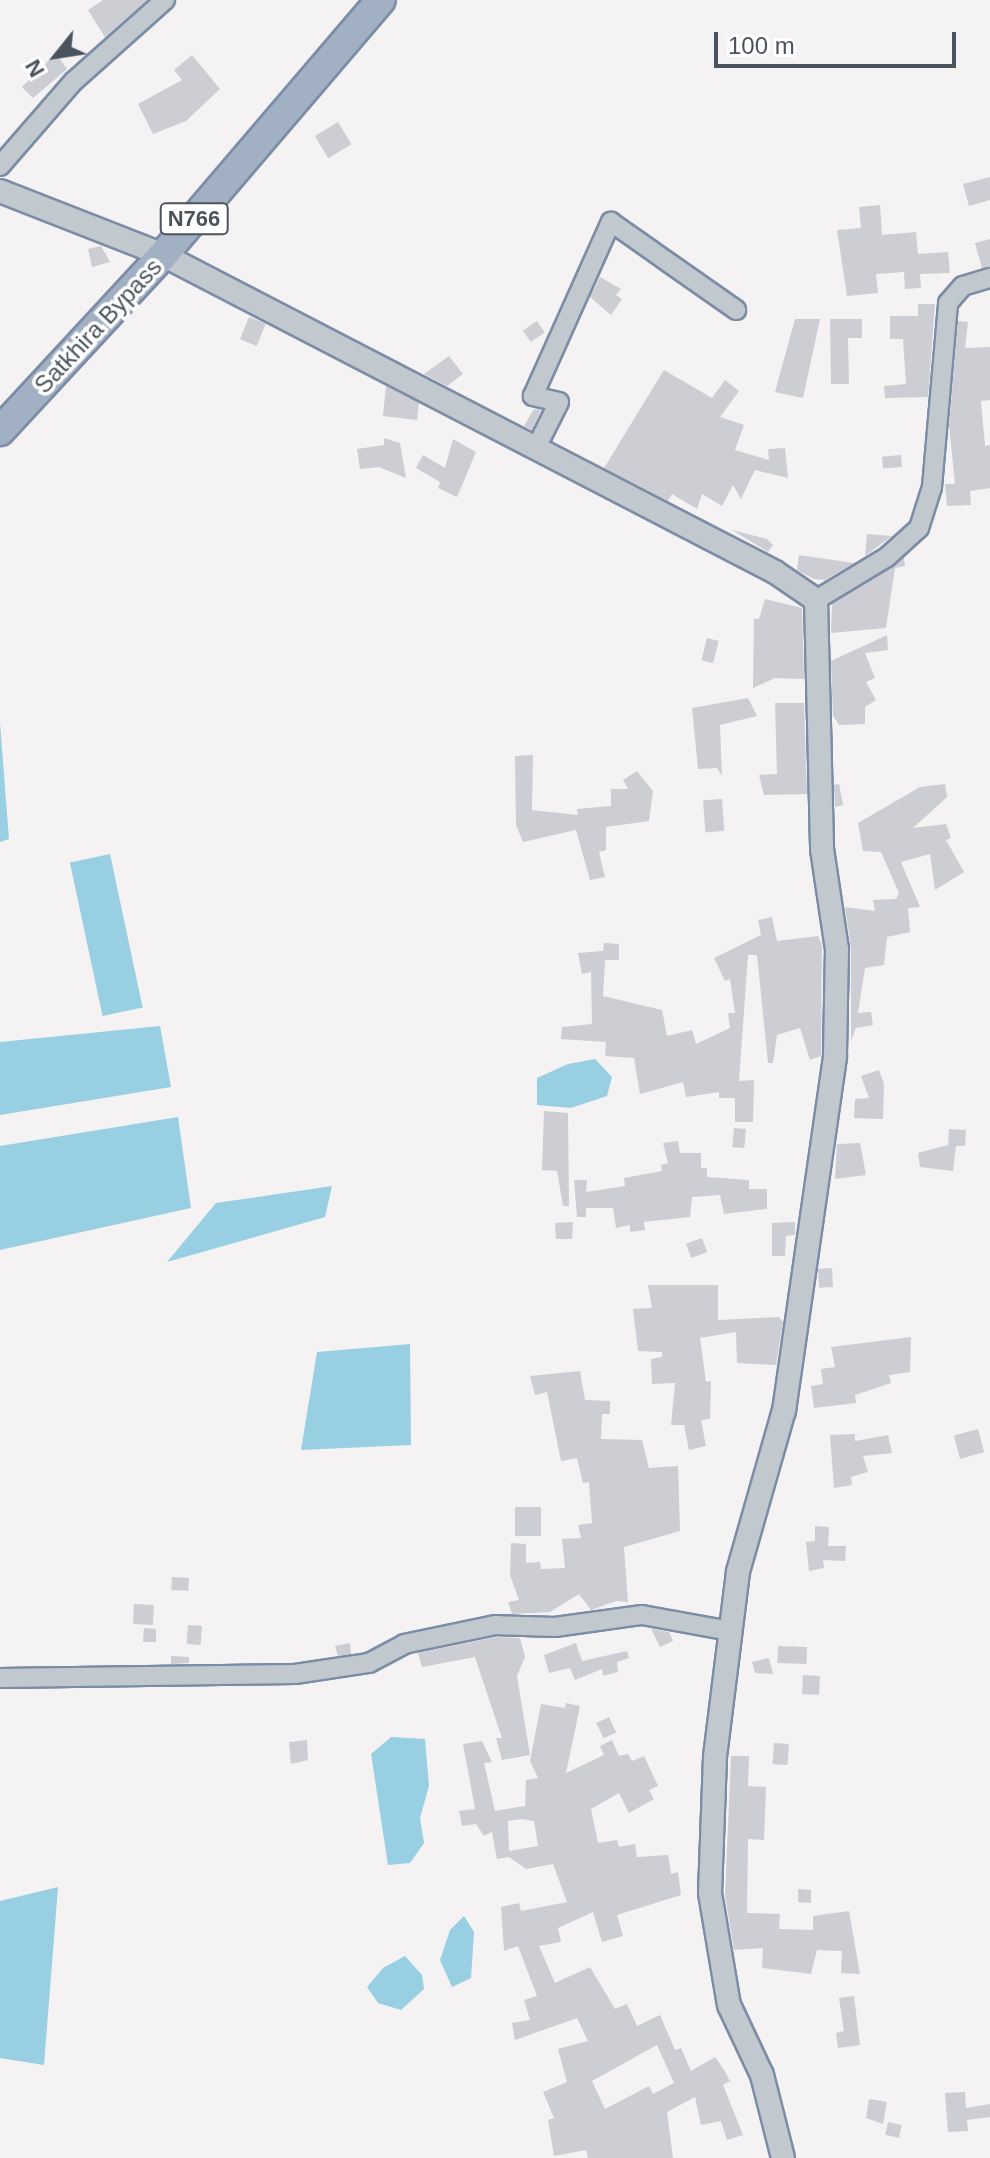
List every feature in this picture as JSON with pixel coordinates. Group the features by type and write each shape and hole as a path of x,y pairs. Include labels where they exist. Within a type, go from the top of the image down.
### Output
{"highway":[{"name":"Satkhira Bypass","path":"0,431 163,255 381,0"}],"street":[{"path":"0,166 74,81 165,0"},
{"path":"0,191 163,255 775,572 816,600"},
{"path":"536,448 559,402 533,396 611,222 736,310"},
{"path":"816,600 887,557 919,528 932,487 948,303 963,286 990,278"},
{"path":"783,2158 762,2075 729,2005 710,1893 715,1757 738,1572 784,1410 835,1057 837,949 822,849 816,600"},
{"path":"0,1678 295,1674 369,1663 404,1644 496,1625 555,1627 642,1615 730,1631"}],"water":[{"path":"0,723 9,839 0,842"},
{"path":"110,854 143,1008 103,1016 70,863"},
{"path":"160,1026 171,1087 0,1115 0,1042"},
{"path":"595,1059 612,1077 607,1096 571,1108 537,1105 537,1078 568,1064"},
{"path":"178,1117 191,1208 0,1250 0,1146"},
{"path":"332,1186 325,1217 167,1262 216,1203"},
{"path":"410,1344 411,1445 301,1450 317,1352"},
{"path":"391,1737 425,1739 429,1786 420,1818 424,1843 410,1863 388,1865 371,1754"},
{"path":"58,1887 44,2065 0,2058 0,1901"},
{"path":"464,1916 474,1932 471,1978 452,1987 440,1960 450,1930"},
{"path":"405,1956 422,1975 424,1989 401,2010 378,2003 367,1987 383,1968"}],"building":[{"path":"103,0 147,0 105,37 88,10"},
{"path":"56,53 67,69 33,98 22,87"},
{"path":"192,55 220,89 186,121 153,134 138,104 182,80 174,70"},
{"path":"338,122 351,144 328,158 315,136"},
{"path":"990,177 990,200 969,206 963,184"},
{"path":"880,205 882,235 916,232 918,254 948,252 950,273 920,274 921,288 905,289 904,272 876,274 878,293 847,296 837,230 861,228 859,207"},
{"path":"990,239 990,266 982,268 975,243"},
{"path":"101,246 110,262 92,267 88,249"},
{"path":"600,277 621,289 616,295 622,299 611,315 590,297"},
{"path":"918,304 935,304 928,397 885,398 884,386 906,384 903,339 890,339 890,316 918,316"},
{"path":"249,317 266,324 257,346 240,339"},
{"path":"795,319 820,319 803,398 775,392"},
{"path":"830,319 862,319 862,338 848,338 849,384 831,384"},
{"path":"537,321 545,333 531,342 523,331"},
{"path":"958,321 968,322 965,348 990,347 990,400 981,401 985,446 990,445 990,488 970,491 971,505 947,506 945,484 955,484 949,425"},
{"path":"449,356 463,374 447,386 424,374"},
{"path":"664,370 712,398 725,380 739,391 720,417 744,425 735,450 769,460 768,449 785,448 788,478 755,470 741,499 733,485 722,506 702,494 697,509 672,494 668,501 604,468"},
{"path":"386,386 419,403 417,420 383,416"},
{"path":"534,409 541,410 532,430 524,426"},
{"path":"384,438 400,443 406,478 379,467 360,469 357,449 384,445"},
{"path":"453,439 476,452 457,497 438,488 440,482 416,468 423,455 445,468"},
{"path":"901,455 902,467 883,469 882,457"},
{"path":"732,530 767,539 773,545 768,552"},
{"path":"867,534 892,536 865,556"},
{"path":"799,555 854,563 825,580 814,579 797,570"},
{"path":"904,558 905,566 895,568 886,628 831,633 832,604"},
{"path":"765,599 802,608 804,679 775,678 753,688 754,619 759,619"},
{"path":"887,635 888,650 865,653 875,678 866,682 876,700 865,707 865,724 839,725 833,716 831,661"},
{"path":"707,638 719,641 713,663 701,660"},
{"path":"748,698 757,716 720,725 722,776 717,768 698,769 692,708"},
{"path":"775,703 804,703 807,794 764,795 759,775 777,774"},
{"path":"533,755 532,810 578,815 577,809 611,806 611,789 628,789 623,780 637,771 653,791 649,821 606,827 606,850 599,852 605,877 590,880 576,830 523,842 516,825 515,756"},
{"path":"839,784 843,805 835,807 834,785"},
{"path":"945,784 947,797 913,828 946,824 951,838 946,840 964,872 935,890 930,854 901,862 920,907 908,908 910,932 887,937 884,965 865,968 858,1013 871,1012 873,1025 856,1028 851,1041 851,949 845,907 875,911 873,900 896,899 899,893 881,852 863,851 858,823 920,787"},
{"path":"722,799 724,831 705,832 703,800"},
{"path":"772,917 777,941 818,936 822,944 821,1056 810,1060 800,1028 777,1035 773,1063 768,1063 757,955 748,955 739,1081 754,1080 753,1122 735,1122 735,1098 719,1098 719,1092 686,1097 683,1082 640,1094 634,1058 605,1056 606,1042 561,1039 562,1027 592,1024 591,972 582,974 578,953 603,951 604,943 619,944 619,960 605,960 603,996 662,1010 667,1036 692,1030 696,1044 730,1028 728,1013 735,1013 730,979 725,981 714,958 761,935 758,920"},
{"path":"879,1070 884,1084 883,1119 854,1118 855,1099 869,1098 861,1076"},
{"path":"544,1111 568,1113 569,1206 563,1206 557,1171 542,1170"},
{"path":"734,1128 746,1129 744,1148 732,1147"},
{"path":"949,1129 966,1130 965,1146 956,1146 953,1171 920,1167 918,1153 948,1145"},
{"path":"678,1141 680,1153 701,1153 701,1168 707,1168 707,1177 749,1180 749,1189 767,1189 767,1209 724,1214 720,1195 692,1197 690,1217 644,1222 645,1230 630,1232 630,1225 616,1228 613,1208 586,1208 586,1217 577,1217 574,1180 587,1180 586,1192 625,1186 624,1178 662,1171 661,1165 668,1163 663,1143"},
{"path":"860,1143 866,1175 835,1179 837,1144"},
{"path":"573,1222 572,1239 556,1239 555,1223"},
{"path":"795,1222 795,1235 786,1236 785,1256 772,1256 772,1223"},
{"path":"702,1238 707,1252 691,1258 686,1244"},
{"path":"832,1268 833,1287 819,1288 818,1269"},
{"path":"648,1285 718,1285 718,1320 779,1317 783,1322 776,1365 737,1363 736,1332 700,1338 706,1382 711,1381 710,1419 701,1420 706,1446 689,1450 684,1425 671,1425 675,1383 652,1384 651,1359 662,1357 662,1352 638,1351 633,1309 652,1308"},
{"path":"911,1337 910,1372 889,1375 891,1383 855,1395 856,1403 814,1408 811,1386 823,1384 821,1369 835,1367 831,1347"},
{"path":"580,1371 585,1400 610,1401 610,1414 602,1414 601,1439 642,1440 649,1468 678,1466 680,1531 624,1547 628,1602 616,1601 591,1610 579,1594 550,1612 512,1614 508,1602 519,1600 510,1575 511,1543 526,1544 526,1563 540,1562 541,1569 565,1568 562,1539 581,1538 578,1525 592,1523 589,1482 583,1483 577,1458 561,1461 547,1392 535,1395 530,1376"},
{"path":"978,1429 984,1452 960,1459 954,1435"},
{"path":"855,1434 855,1441 888,1435 892,1453 863,1456 868,1472 851,1477 852,1485 834,1488 830,1435"},
{"path":"515,1507 541,1507 541,1536 515,1536"},
{"path":"815,1526 829,1527 828,1546 846,1546 845,1561 823,1560 824,1568 809,1571 806,1542 815,1541"},
{"path":"172,1577 189,1578 188,1591 171,1590"},
{"path":"134,1604 154,1605 153,1625 133,1624"},
{"path":"188,1625 202,1626 201,1645 187,1644"},
{"path":"144,1628 156,1629 156,1642 143,1642"},
{"path":"651,1629 669,1632 673,1641 660,1647"},
{"path":"497,1637 520,1638 525,1657 517,1676 530,1755 502,1760 496,1738 502,1738 475,1657 422,1667 418,1653"},
{"path":"350,1643 351,1654 338,1656 335,1646"},
{"path":"576,1643 582,1661 627,1651 629,1658 617,1662 618,1672 603,1676 602,1669 575,1680 570,1668 549,1673 544,1655"},
{"path":"778,1646 807,1647 806,1664 777,1663"},
{"path":"171,1656 189,1657 189,1663 171,1664"},
{"path":"769,1658 773,1674 755,1673 752,1662"},
{"path":"803,1675 820,1676 819,1695 802,1694"},
{"path":"566,1703 580,1706 566,1773 604,1755 600,1746 612,1740 619,1756 628,1754 632,1761 644,1756 658,1786 649,1790 654,1799 629,1813 619,1793 591,1809 598,1843 617,1840 619,1847 635,1844 637,1857 668,1855 671,1874 678,1872 681,1895 617,1915 623,1936 602,1942 593,1912 558,1928 561,1942 539,1946 555,1983 590,1967 615,2009 627,2004 637,2026 660,2015 675,2050 681,2048 691,2071 715,2057 724,2070 730,2081 723,2085 743,2135 727,2140 721,2121 701,2125 695,2097 667,2112 673,2158 588,2158 586,2150 554,2156 548,2120 554,2118 543,2092 567,2082 558,2049 588,2041 577,2018 515,2040 512,2023 530,2020 524,2000 537,1996 518,1946 504,1951 501,1907 519,1903 521,1911 567,1902 553,1864 526,1869 509,1857 497,1859 492,1832 484,1836 476,1824 462,1826 459,1811 475,1809 463,1744 482,1741 492,1762 484,1763 495,1811 525,1806 526,1780 538,1778 530,1761 541,1704 565,1708","holes":["508,1821 534,1821 538,1846 509,1851","657,2045 674,2083 653,2094 649,2086 605,2109 592,2081"]},
{"path":"609,1717 616,1732 603,1738 596,1723"},
{"path":"307,1740 308,1760 291,1764 289,1742"},
{"path":"774,1743 789,1744 787,1765 773,1764"},
{"path":"731,1756 749,1756 748,1786 766,1787 764,1840 748,1839 747,1913 780,1914 779,1929 813,1930 813,1916 849,1911 860,1974 841,1973 842,1951 817,1950 811,1974 762,1968 763,1948 734,1950 725,1896"},
{"path":"798,1889 811,1890 811,1903 798,1902"},
{"path":"854,1996 860,2045 838,2048 836,2033 844,2031 839,1998"},
{"path":"965,2092 966,2108 990,2104 990,2117 967,2120 968,2131 948,2132 945,2093"},
{"path":"869,2099 887,2102 883,2124 866,2118"},
{"path":"888,2122 902,2125 899,2138 885,2135"}]}
